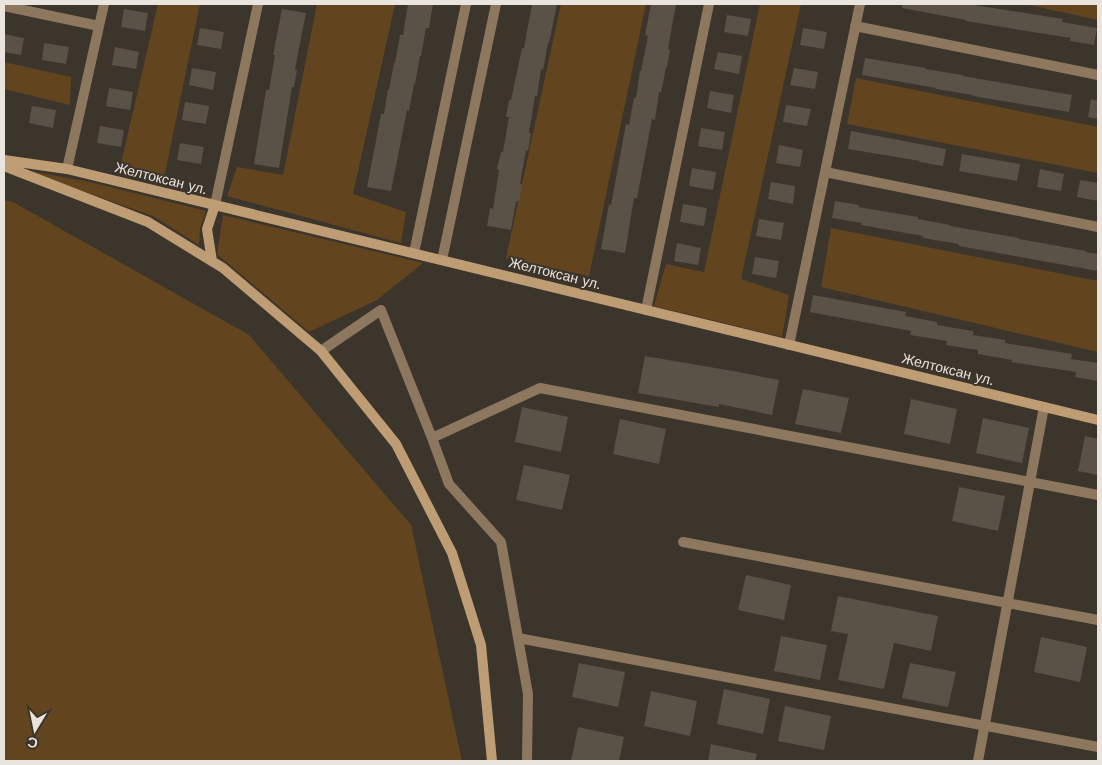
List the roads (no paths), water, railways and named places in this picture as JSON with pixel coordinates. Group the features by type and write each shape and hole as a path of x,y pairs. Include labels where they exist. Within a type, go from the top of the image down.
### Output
{"street":[{"path":"68,169 104,4"},
{"path":"212,261 207,229 215,205 258,4"},
{"path":"414,254 466,4"},
{"path":"442,260 496,4"},
{"path":"646,310 709,4"},
{"path":"789,345 860,4"},
{"path":"4,6 99,26"},
{"path":"856,26 1098,75"},
{"name":"Желтоксан ул.","path":"4,160 68,169 1098,420"},
{"path":"4,166 148,222 223,268 321,351 396,444 452,553 481,645 492,761"},
{"path":"825,172 1098,228"},
{"path":"321,351 381,310 449,484 501,542 528,694 527,761"},
{"path":"432,438 540,388 1098,495"},
{"path":"978,761 1044,407"},
{"path":"683,542 1098,620"},
{"path":"518,638 1098,747"}]}
